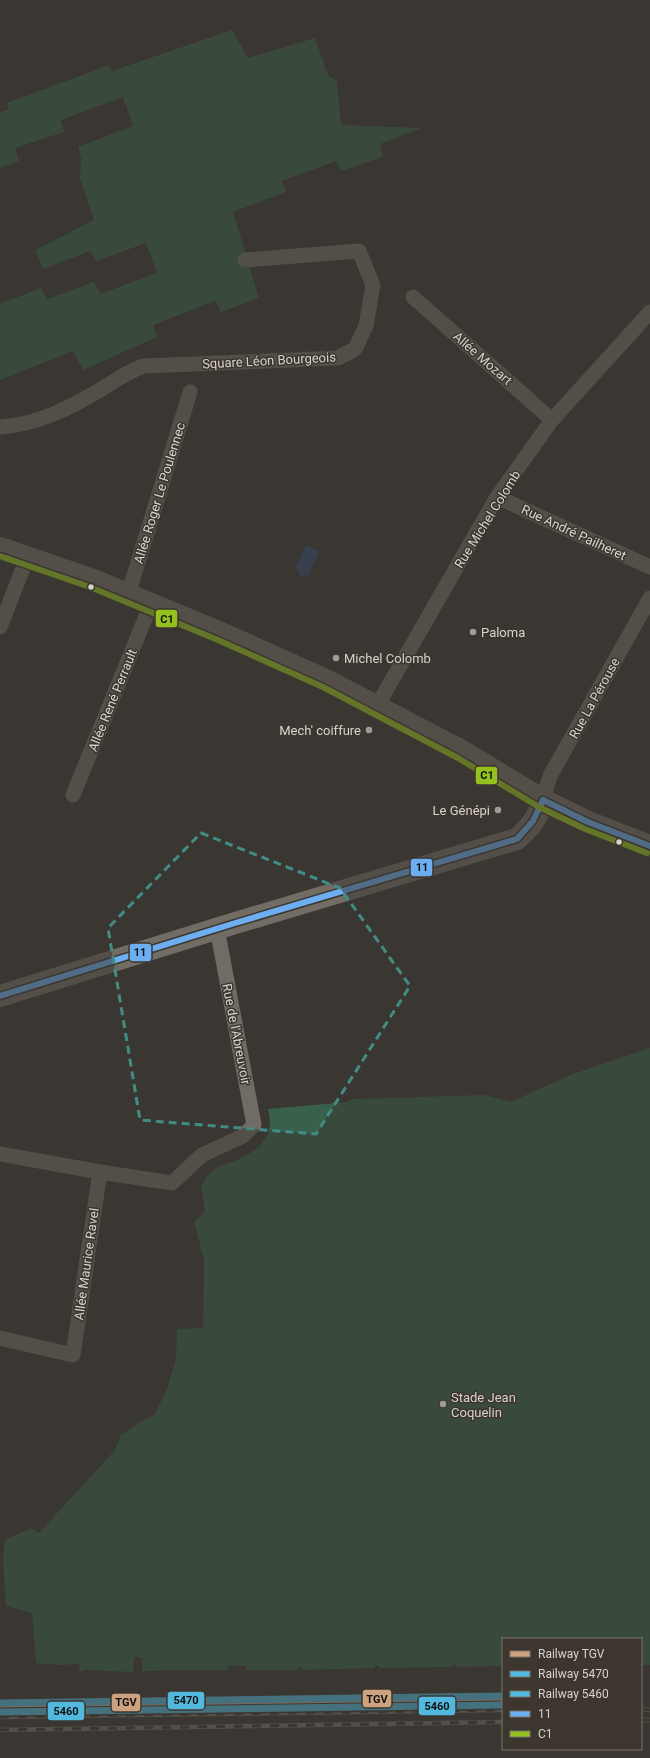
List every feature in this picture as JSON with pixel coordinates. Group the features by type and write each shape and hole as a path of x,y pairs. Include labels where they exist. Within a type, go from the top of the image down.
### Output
{"main road":[{"path":"0,548 93,580 283,660 377,706 462,751 543,800 588,822 650,846"},
{"path":"0,996 216,928 517,839 530,828 540,812 543,800"}],"street":[{"name":"Square Léon Bourgeois","path":"0,427 10,426 61,412 104,388 129,371 144,366 338,358 354,349 366,326 373,285 359,251 245,260"},
{"name":"Allée Mozart","path":"413,297 552,420"},
{"name":"Rue Michel Colomb","path":"377,706 497,497 552,420 650,312"},
{"name":"Allée Roger Le Poulennec","path":"128,595 190,392"},
{"name":"Rue André Pailheret","path":"497,497 650,567"},
{"path":"0,627 27,558"},
{"name":"Rue La Pérouse","path":"543,800 550,776 650,598"},
{"name":"Allée René Perrault","path":"73,795 151,604"},
{"name":"Rue de l'Abreuvoir","path":"100,1172 172,1183 202,1154 243,1136 254,1125 216,928"},
{"path":"0,1154 100,1172"},
{"name":"Allée Maurice Ravel","path":"0,1338 73,1355 100,1172"}],"highlighted area":[{"path":"201,833 340,888 410,986 316,1134 140,1120 108,928"}],"green space":[{"path":"232,30 248,58 315,38 328,75 337,81 341,125 421,128 380,144 383,157 341,171 336,161 282,181 286,192 233,212 259,298 221,312 215,301 153,325 157,337 83,370 73,351 0,380 0,304 41,288 47,299 94,282 100,294 157,273 146,243 96,261 90,251 43,269 35,250 94,220 80,178 81,158 78,147 133,126 123,97 61,120 64,132 15,148 19,161 0,168 0,112 9,109 7,103 109,65 112,71"},
{"name":"Stade Jean Coquelin","path":"650,1048 650,1665 642,1665 642,1638 502,1638 502,1666 457,1667 456,1665 452,1665 451,1667 379,1668 379,1666 375,1665 375,1668 303,1670 302,1667 298,1670 246,1670 246,1666 228,1666 227,1670 142,1671 142,1658 134,1657 133,1672 85,1670 80,1672 79,1664 60,1665 36,1663 32,1613 6,1606 3,1559 5,1540 31,1528 39,1533 115,1450 121,1435 155,1414 167,1389 176,1359 177,1329 203,1328 204,1260 194,1222 205,1211 201,1187 212,1171 247,1155 260,1145 265,1139 270,1126 268,1109 348,1102 352,1099 484,1095 511,1102 570,1075"}],"water":[{"path":"306,545 319,551 309,575 300,576 298,570 295,570"}],"railway":[{"path":"642,1709 650,1710"},
{"path":"0,1717 502,1710"},
{"path":"642,1720 650,1720"},
{"path":"0,1730 502,1722"}],"rail line":[{"name":"5470","path":"0,1703 502,1696"},
{"name":"TGV","path":"0,1704 502,1697"},
{"name":"5460","path":"0,1712 502,1705"}],"transit line":[{"name":"C1","path":"0,556 90,587 218,640 323,687 458,758 539,807 585,829 647,853"},
{"name":"11","path":"543,800 588,822 650,846"},
{"name":"11","path":"0,996 232,924 517,839 533,821 543,800"}],"place":[{"name":"Paloma","path":"473,632"},
{"name":"Michel Colomb","path":"336,658"},
{"name":"Mech' coiffure","path":"369,730"},
{"name":"Le Génépi","path":"498,810"},
{"name":"Stade Jean Coquelin","path":"443,1404"}]}
